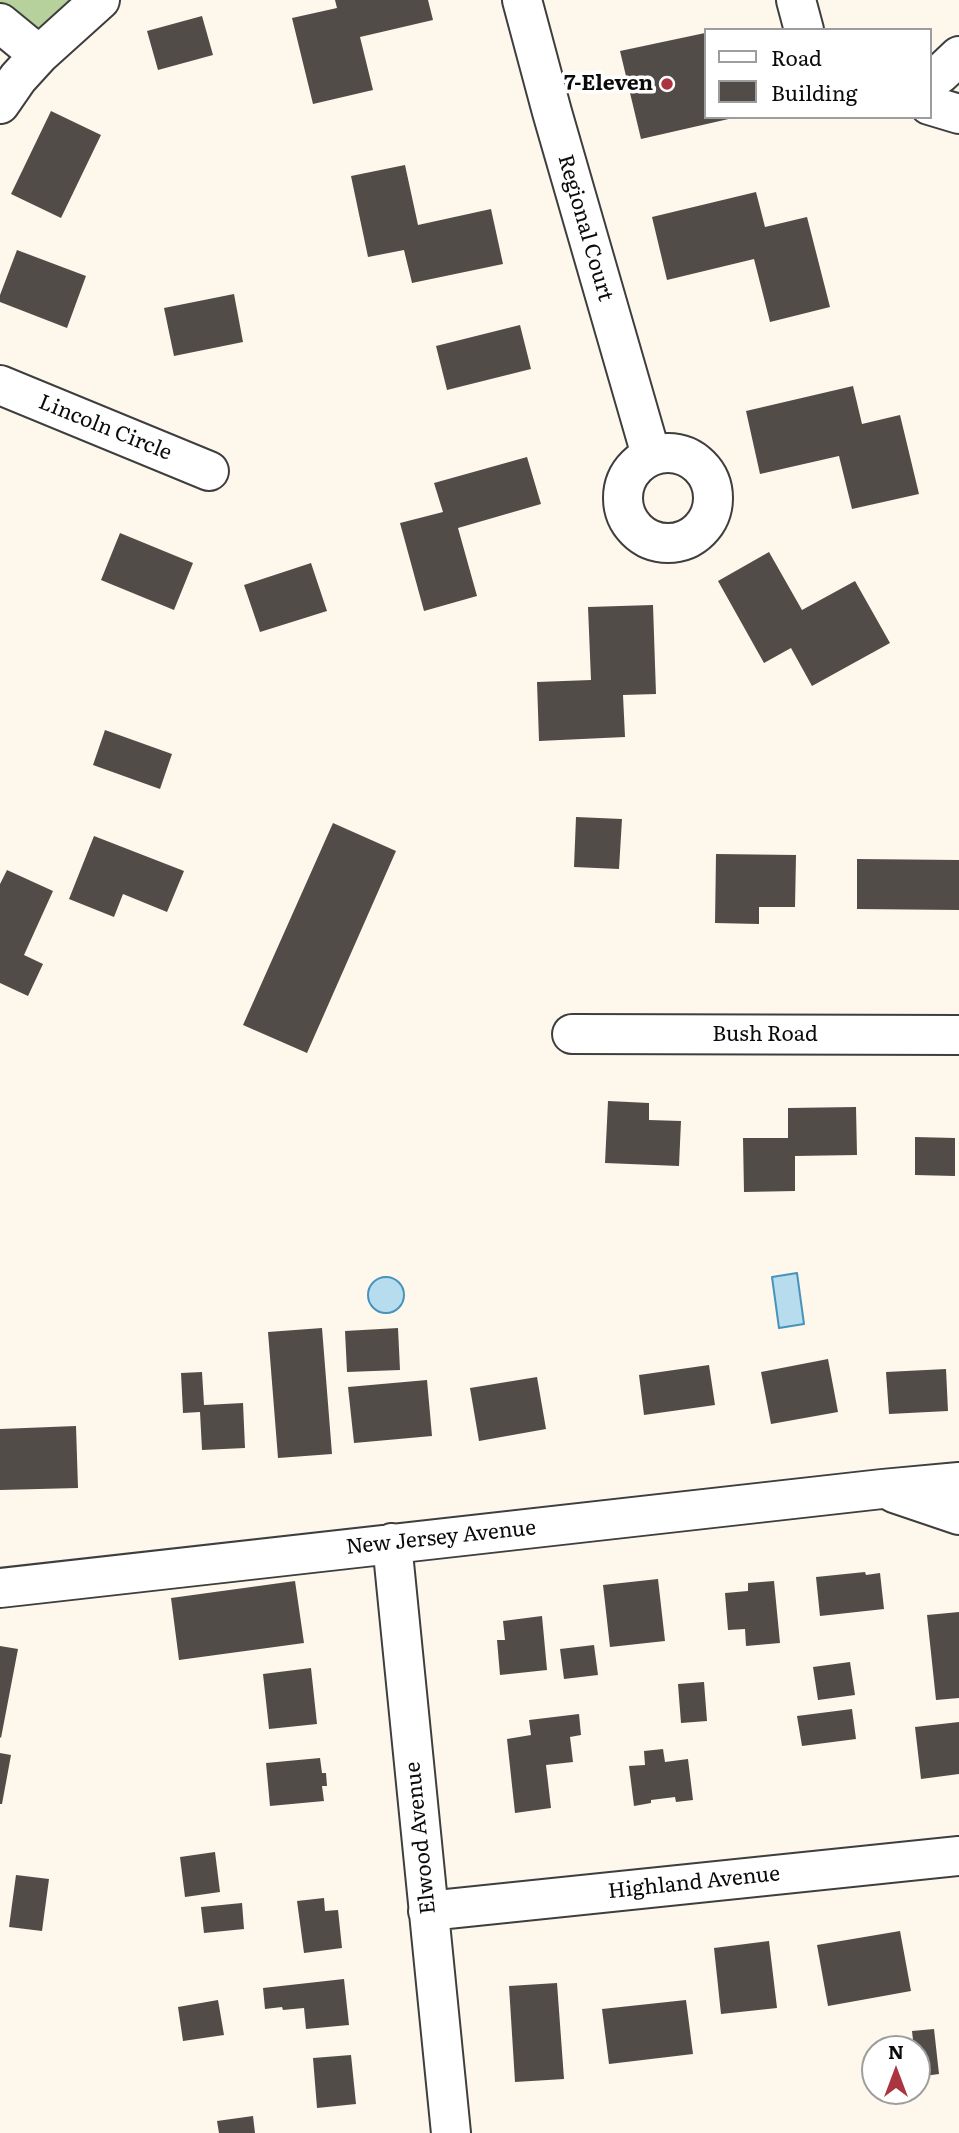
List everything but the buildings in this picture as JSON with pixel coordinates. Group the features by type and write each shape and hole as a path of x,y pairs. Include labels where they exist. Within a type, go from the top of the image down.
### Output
{"street":[{"path":"0,104 39,55 100,0"},
{"name":"Regional Court","path":"522,0 651,455"},
{"path":"796,0 803,28"},
{"path":"0,23 39,55"},
{"path":"931,79 959,56"},
{"path":"931,86 951,91 959,96"},
{"path":"931,106 959,114"},
{"name":"Lincoln Circle","path":"0,385 209,471"},
{"name":"Bush Road","path":"572,1034 959,1035"},
{"name":"New Jersey Avenue","path":"0,1588 959,1482"},
{"name":"New Jersey Avenue","path":"882,1489 959,1515"},
{"name":"Elwood Avenue","path":"392,1543 451,2133"},
{"name":"Highland Avenue","path":"428,1911 956,1855"}],"green space":[{"path":"0,0 77,0 27,35 0,11"}],"water":[{"path":"797,1273 804,1324 779,1328 772,1277"},
{"path":"386,1277 399,1282 404,1295 399,1308 386,1313 373,1308 368,1295 373,1282"}],"place":[{"name":"7-Eleven","path":"667,84"}]}
